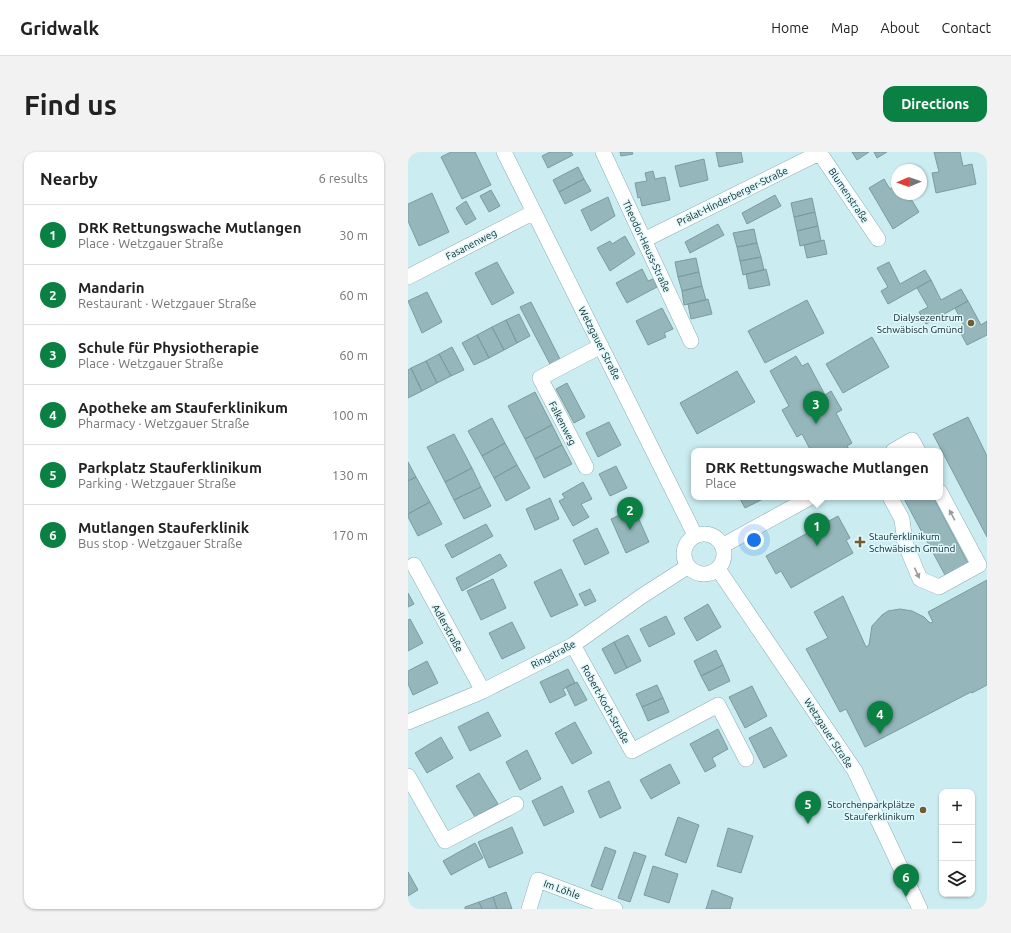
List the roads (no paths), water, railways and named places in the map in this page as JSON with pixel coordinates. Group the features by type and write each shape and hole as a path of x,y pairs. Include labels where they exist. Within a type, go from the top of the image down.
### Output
{"street":[{"name":"Wetzgauer Straße","path":"504,152 695,535"},
{"name":"Theodor-Heuss-Straße","path":"603,152 691,341"},
{"name":"Prälat-Hinderberger-Straße","path":"644,240 819,152"},
{"name":"Blumenstraße","path":"819,152 878,239"},
{"name":"Fasanenweg","path":"408,277 534,212"},
{"name":"Falkenweg","path":"586,467 540,378 601,346"},
{"path":"904,448 915,445"},
{"path":"892,500 902,519 906,543 920,579 939,587 979,565 943,498"},
{"path":"722,546 806,500"},
{"path":"708,534 719,540 722,546 724,558 718,569 706,574 699,574 687,567 683,555 684,549 690,538 695,535 708,534"},
{"name":"Adlerstraße","path":"414,565 483,691"},
{"name":"Ringstraße","path":"408,722 483,691 573,645 642,596 687,567"},
{"name":"Wetzgauer Straße","path":"718,569 791,674 855,771 920,909"},
{"name":"Robert-Koch-Straße","path":"573,645 632,751 718,705 746,758"},
{"path":"408,776 444,841 516,804"},
{"name":"Im Löhle","path":"529,909 538,880 615,909"}],"place":[{"name":"Dialysezentrum Schwäbisch Gmünd","path":"971,323"},
{"name":"Schule für Physiotherapie","path":"816,424"},
{"name":"Mandarin","path":"630,530"},
{"name":"Stauferklinikum Schwäbisch Gmünd","path":"860,542"},
{"name":"DRK Rettungswache Mutlangen","path":"817,546"},
{"name":"Apotheke am Stauferklinikum","path":"880,734"},
{"name":"Storchenparkplätze Stauferklinikum","path":"923,810"},
{"name":"Parkplatz Stauferklinikum","path":"808,824"},
{"name":"Mutlangen Stauferklinik","path":"906,897"}]}
